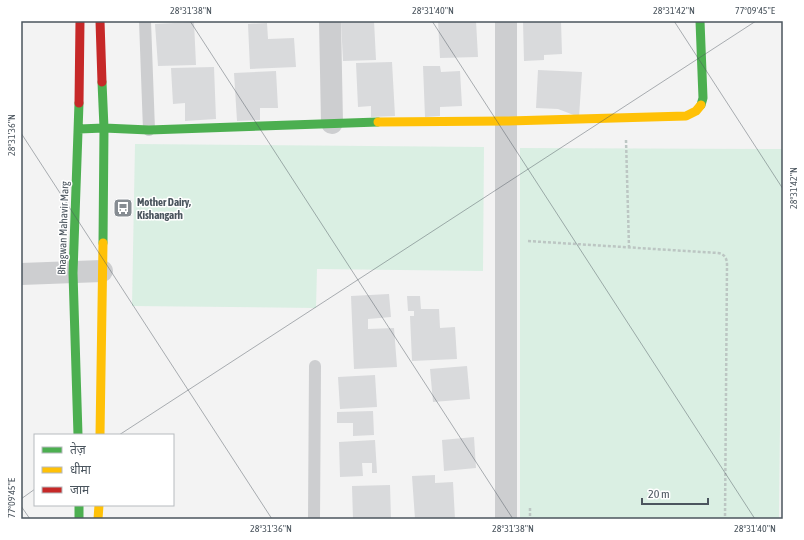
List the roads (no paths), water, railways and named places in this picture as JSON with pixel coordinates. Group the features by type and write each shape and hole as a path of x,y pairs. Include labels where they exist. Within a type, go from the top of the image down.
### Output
{"street":[{"name":"Bhagwan Mahavir Marg","path":"78,434 73,273 79,129 80,21"},
{"path":"100,21 104,128 100,434"},
{"path":"330,21 332,123"},
{"path":"506,21 506,519"},
{"path":"79,129 104,128 149,130 332,123 506,121 686,116 698,112 702,106 700,21"},
{"path":"21,274 102,271"},
{"path":"79,506 79,519"},
{"path":"98,519 99,506"}],"lane":[{"path":"145,21 149,130"},
{"path":"314,519 315,366"}],"place":[{"name":"Mother Dairy, Kishangarh","path":"123,208"}]}
